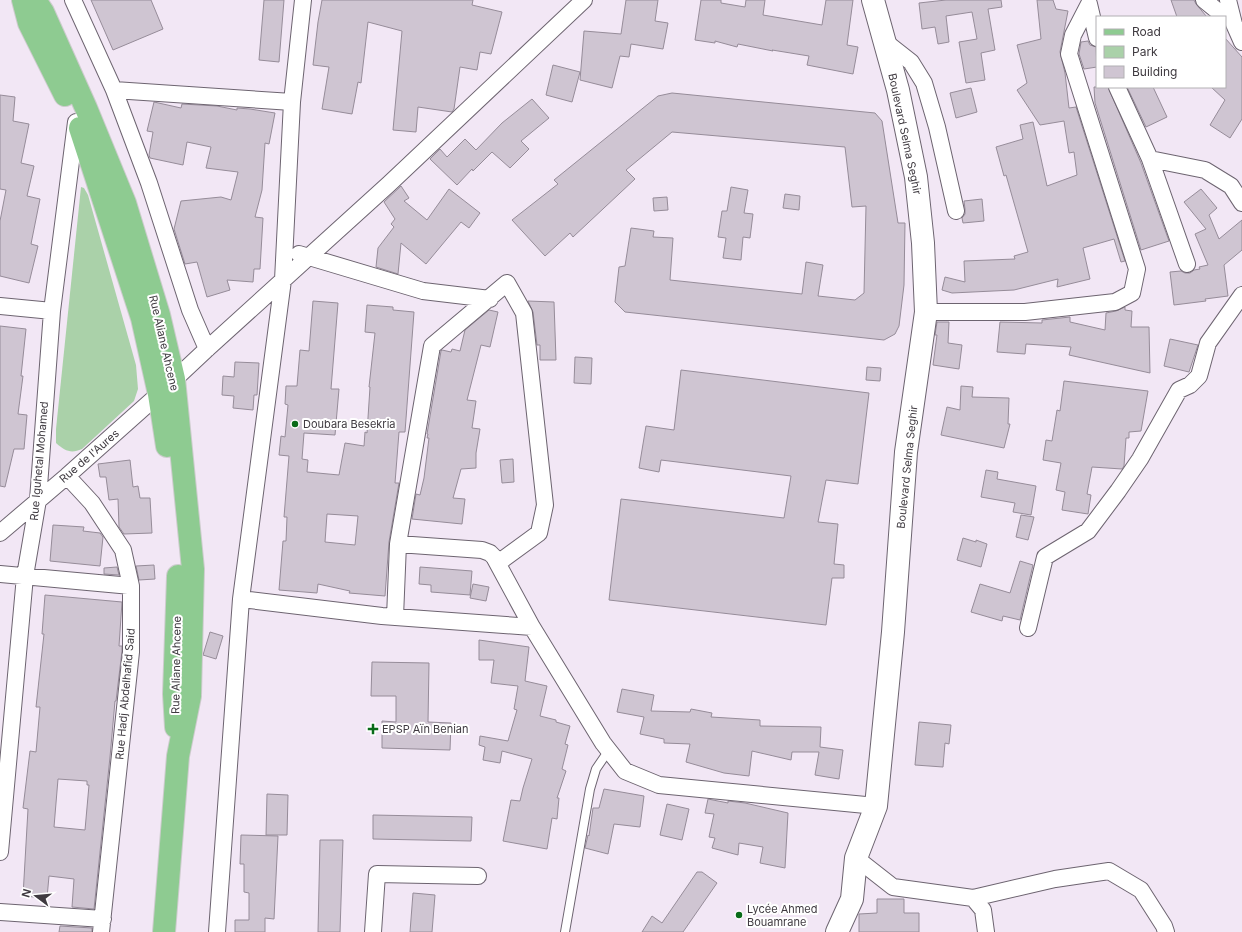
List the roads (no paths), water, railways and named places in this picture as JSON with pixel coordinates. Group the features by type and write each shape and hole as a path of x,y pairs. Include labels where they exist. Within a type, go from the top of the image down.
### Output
{"main road":[{"name":"Rue Aliane Ahcene","path":"23,0 29,23 77,118 142,318 159,394 168,448 178,568 174,694 178,756"},
{"name":"Rue Aliane Ahcene","path":"35,0 44,12 125,203 159,315 174,379 193,569 190,696 178,756 164,932"},
{"name":"Boulevard Selma Seghir","path":"837,932 852,899 856,858 876,806 893,632 906,452 926,312 923,243 916,178 898,90 873,0"}],"street":[{"path":"73,0 114,90 149,182 190,310 207,349"},
{"path":"217,932 241,599 283,280 292,102 303,0"},
{"path":"1204,0 1223,16"},
{"path":"1228,0 1228,20 1242,42"},
{"name":"Rue de l'Aures","path":"0,533 159,394 389,184 577,1"},
{"path":"1088,2 1096,34"},
{"path":"926,312 1025,312 1114,302 1132,292 1137,269 1069,54 1073,35 1088,2"},
{"path":"883,40 911,62 924,83 937,127 956,211"},
{"path":"1118,88 1150,159 1187,264"},
{"path":"114,90 292,102"},
{"name":"Rue Iguhetal Mohamed","path":"0,852 25,576 38,500 52,311 77,118"},
{"path":"1150,159 1205,170 1231,186 1242,203"},
{"path":"285,249 423,291 490,299"},
{"path":"395,617 398,544 432,346 507,284 524,313 545,505 539,533 498,563"},
{"path":"1028,628 1045,557 1088,531 1140,459 1179,390 1190,385 1199,376 1208,343 1242,295"},
{"path":"0,306 52,311"},
{"name":"Rue Hadj Abdelhafid Said","path":"66,476 92,503 123,550 131,586 131,652 102,925"},
{"path":"398,544 482,550 490,553 498,563 532,627 603,743 625,771 659,785 876,806"},
{"path":"0,574 131,586"},
{"path":"241,599 395,617 532,627"},
{"path":"856,858 893,887 973,898 1055,879 1109,871 1141,890 1164,926 1166,932"},
{"path":"373,932 377,874 478,876"},
{"path":"973,898 983,910 986,932"},
{"path":"0,912 102,925"}],"lane":[{"path":"565,932 590,788 596,769 609,750"}],"place":[{"name":"Doubara Besekria","path":"295,424"},
{"name":"EPSP Aïn Benian","path":"373,729"},
{"name":"Lycée Ahmed Bouamrane","path":"739,915"}]}
